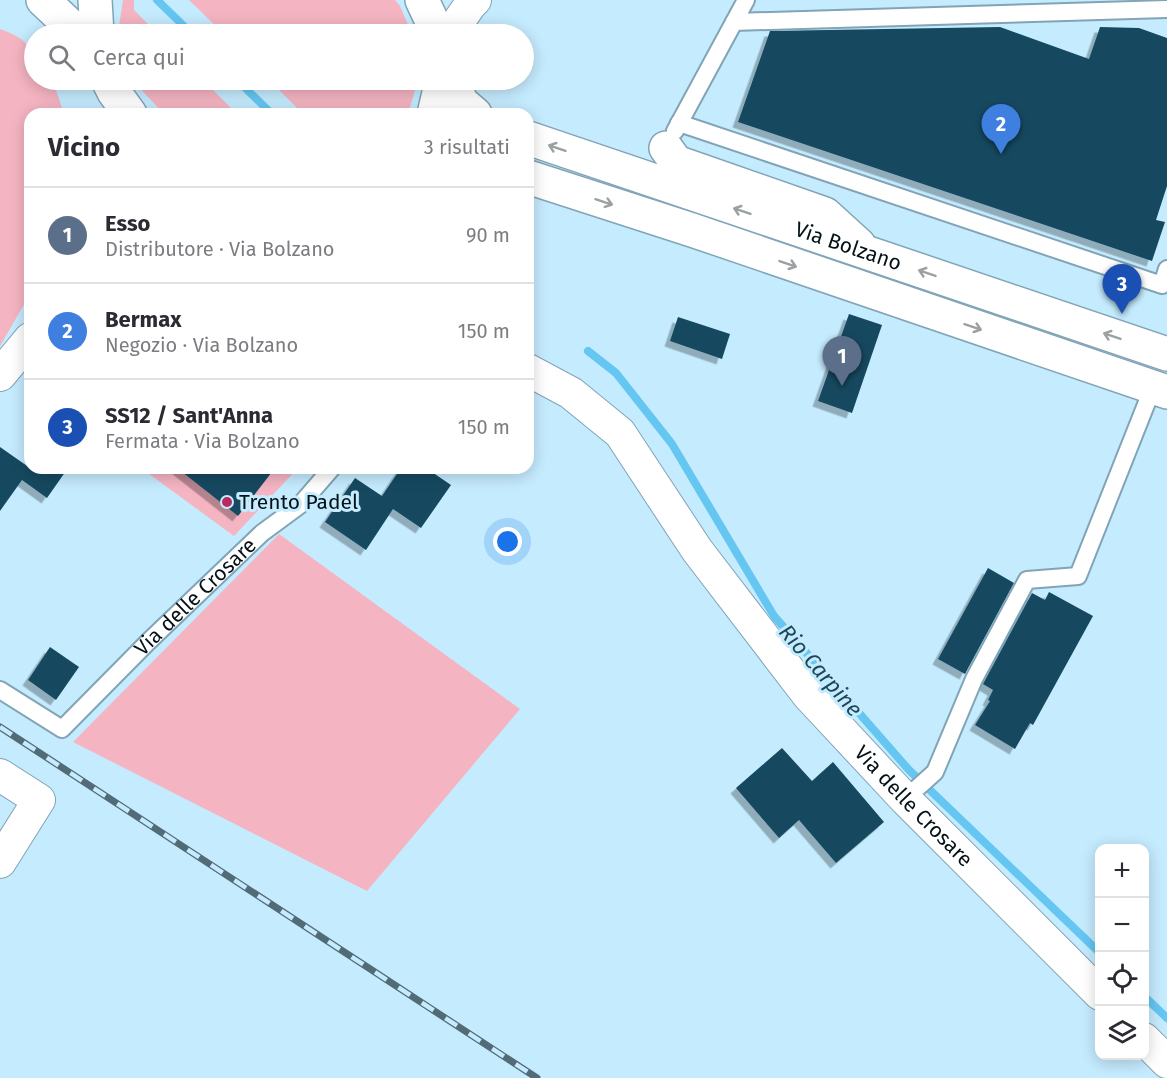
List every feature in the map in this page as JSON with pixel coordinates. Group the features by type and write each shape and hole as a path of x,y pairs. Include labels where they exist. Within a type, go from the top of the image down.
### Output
{"main road":[{"path":"43,0 68,24"},
{"path":"95,0 96,24"},
{"path":"422,0 433,24"},
{"path":"435,108 440,90"},
{"path":"457,90 461,102 468,108"},
{"path":"673,135 675,162 825,214 869,254"},
{"name":"Via Bolzano","path":"534,140 869,254 1166,350"},
{"name":"Via Bolzano","path":"534,179 1160,389"}],"street":[{"path":"457,24 475,0"},
{"path":"0,375 24,346"},
{"name":"Via delle Crosare","path":"534,373 571,393 620,433 697,550 808,695 909,795 1095,989"},
{"path":"0,775 39,800 0,862"},
{"path":"1149,1044 1167,1062"}],"lane":[{"path":"746,0 673,135 1162,285 1167,269"},
{"path":"735,22 1167,9"},
{"path":"909,795 935,772 974,679 1027,580 1078,576 1160,389"},
{"name":"Via delle Crosare","path":"0,690 62,729 148,642 262,533 300,505 327,474"}],"shaded area":[{"path":"123,0 134,0 134,10 148,24 119,24"},
{"path":"189,0 395,0 408,24 214,24"},
{"path":"0,29 24,41 24,90 56,90 62,108 24,108 24,304 0,346"},
{"path":"141,90 213,90 231,108 158,108"},
{"path":"279,90 415,90 410,108 297,108"},
{"name":"Trento Padel","path":"149,474 292,474 234,536"},
{"path":"279,534 520,709 367,891 73,742"}],"building":[{"path":"1000,27 1089,59 1100,27 1139,28 1167,38 1167,186 1156,220 1165,222 1152,261 738,122 770,31"},
{"path":"849,314 882,325 852,413 818,401"},
{"path":"678,317 730,334 722,359 670,341"},
{"path":"0,447 24,464 24,474 64,474 47,498 22,480 0,511"},
{"path":"185,474 270,474 238,516"},
{"path":"397,474 435,474 451,485 421,528 393,509 366,550 325,522 355,478 382,496"},
{"path":"988,568 1014,583 965,674 938,659"},
{"path":"1049,592 1093,616 1033,725 1030,723 1015,749 975,725 990,701 988,700 993,690 983,684 1032,593 1045,600"},
{"path":"50,647 79,667 56,700 28,680"},
{"path":"782,748 812,781 833,762 884,822 836,863 799,820 779,838 736,788"}],"waterway":[{"name":"Rio Carpine","path":"157,0 182,24"},
{"name":"Rio Carpine","path":"247,90 266,108"},
{"name":"Rio Carpine","path":"588,351 616,373 672,444 774,616 909,770 1099,952"},
{"name":"Rio Carpine","path":"1149,1001 1167,1018"}],"railway":[{"path":"0,727 537,1078"}],"place":[{"name":"Bermax","path":"1001,154"},
{"name":"SS12 / Sant'Anna","path":"1122,314"},
{"name":"Esso","path":"842,386"},
{"name":"Trento Padel","path":"227,502"}]}
